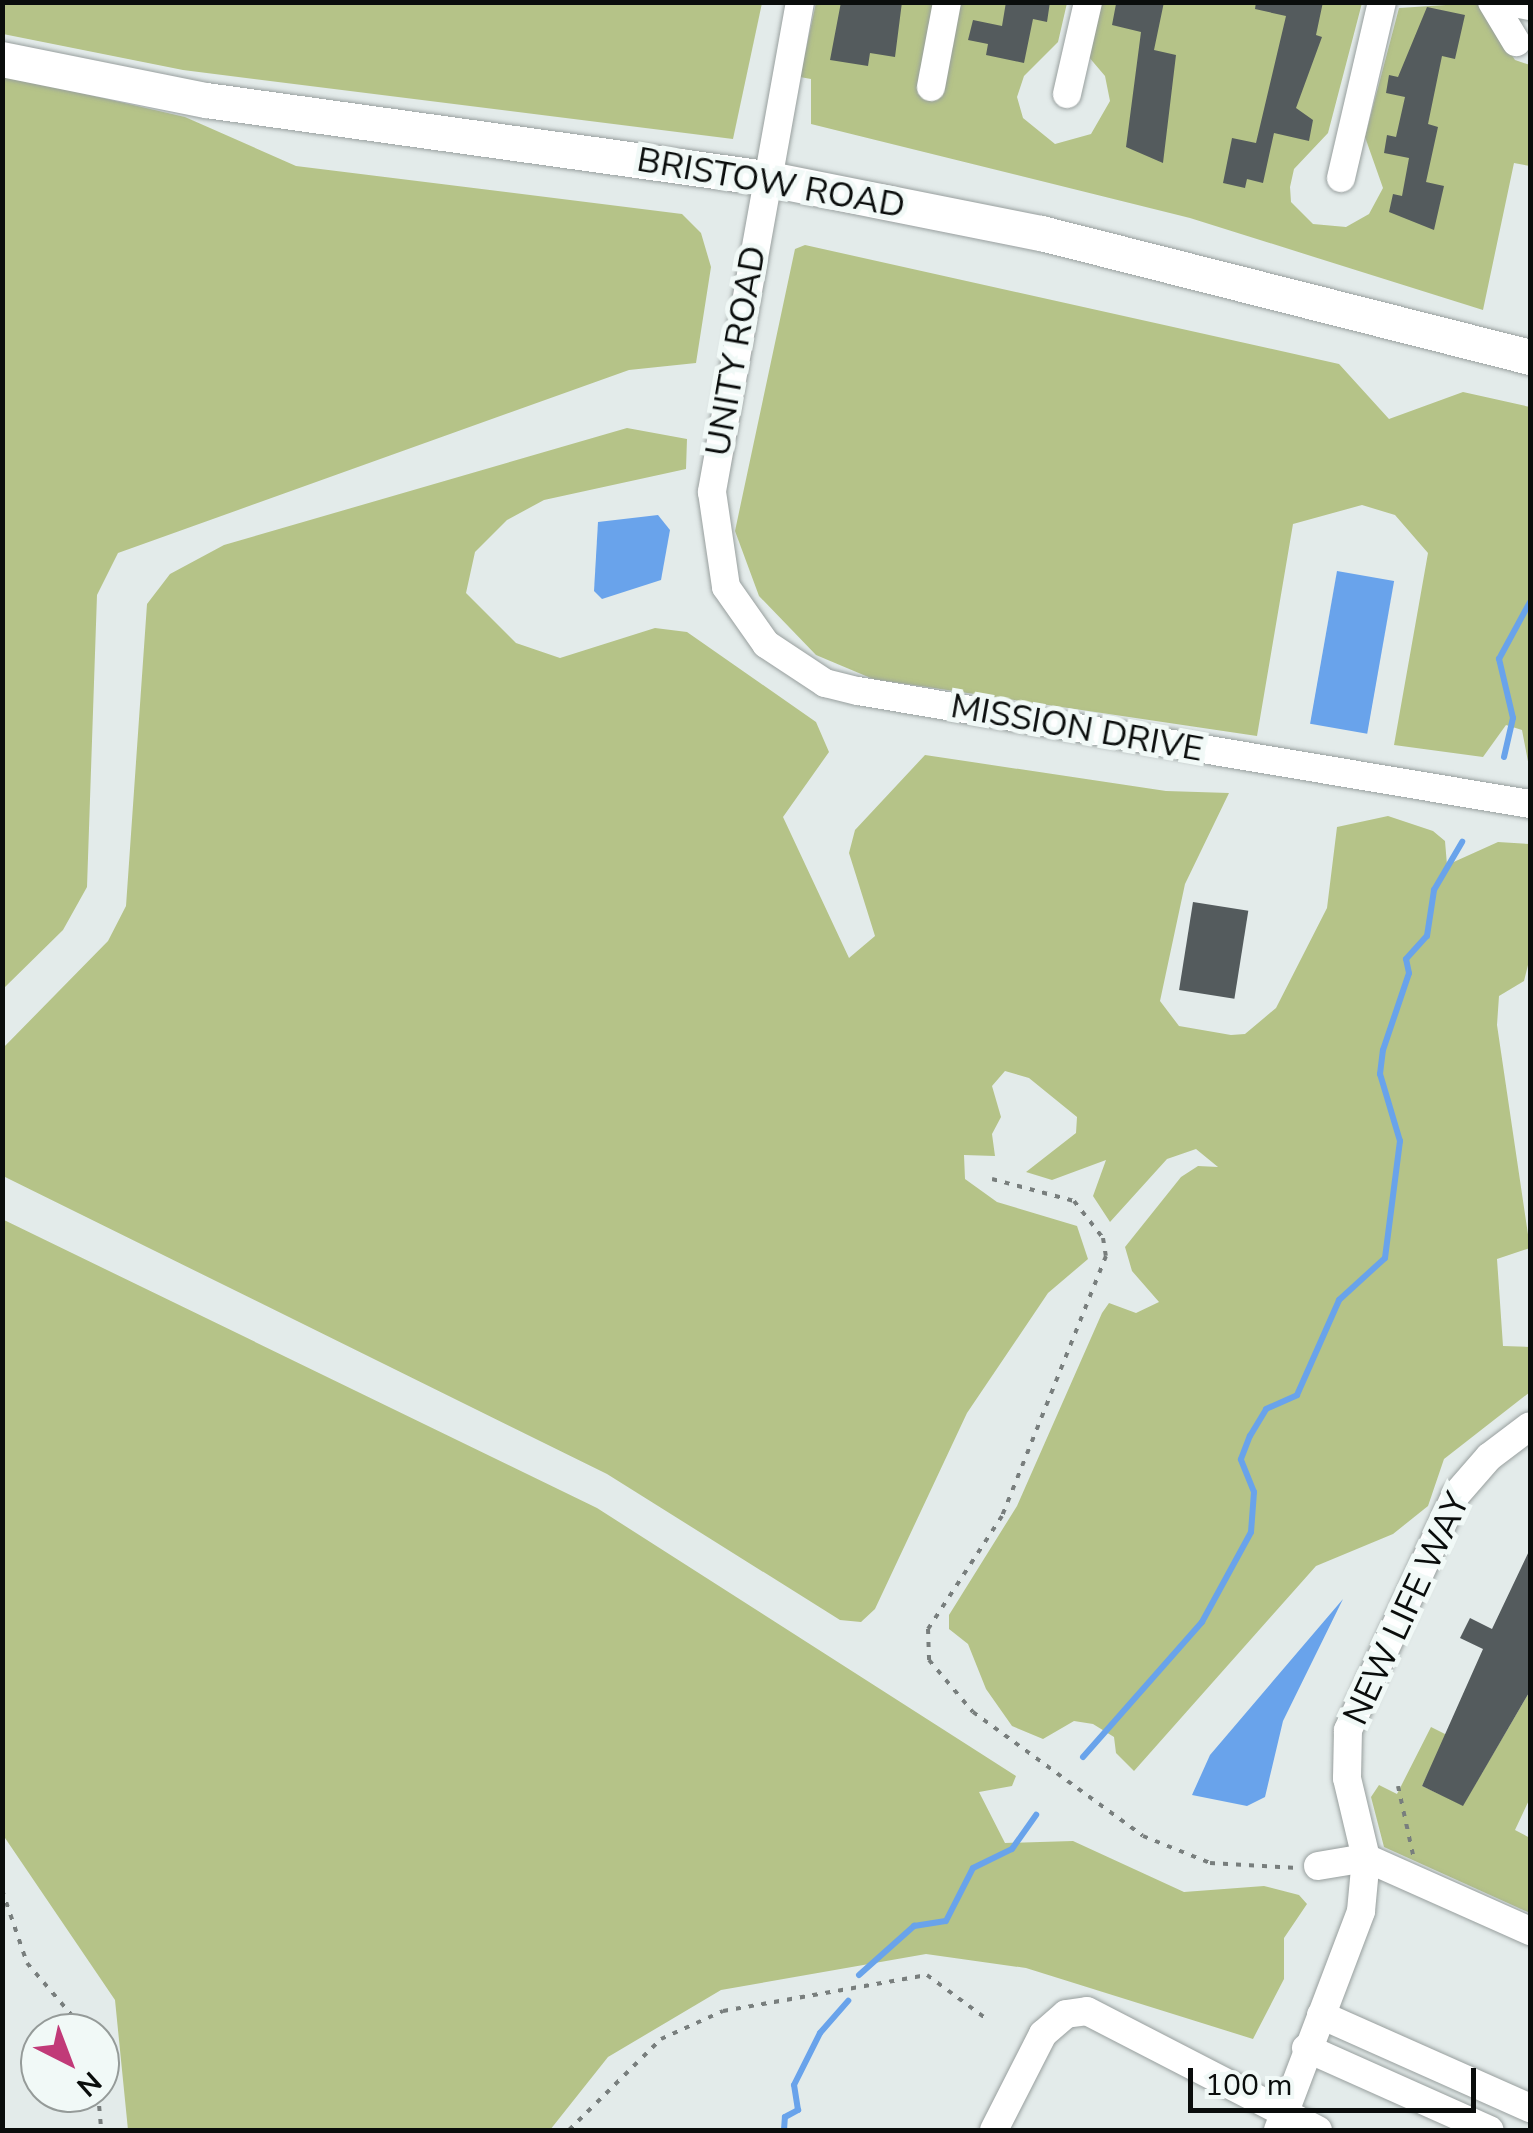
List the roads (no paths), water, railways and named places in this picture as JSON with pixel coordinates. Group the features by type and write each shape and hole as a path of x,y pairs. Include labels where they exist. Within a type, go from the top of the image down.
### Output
{"main road":[{"name":"BRISTOW ROAD","path":"2,59 206,100 766,178 1041,233 1530,358"}],"street":[{"name":"UNITY ROAD","path":"711,526 766,178 800,2"},
{"path":"931,87 947,2"},
{"path":"1067,94 1088,2"},
{"path":"1341,178 1382,2"},
{"path":"1492,2 1516,42"},
{"path":"1509,2 1530,6"},
{"name":"MISSION DRIVE","path":"711,526 726,588 742,615 766,644 825,683 1530,804"},
{"name":"NEW LIFE WAY","path":"1281,2122 1306,2048 1358,1924 1366,1858 1347,1778 1348,1730 1455,1496 1489,1456 1530,1426"},
{"path":"1318,1866 1366,1858 1530,1931"},
{"path":"994,2130 1043,2034 1076,2011 1281,2122 1318,2130"},
{"path":"1320,2014 1530,2108"},
{"path":"1306,2048 1489,2130"}],"water":[{"path":"658,515 670,530 661,580 602,599 594,591 598,522"},
{"path":"1337,571 1394,581 1367,734 1310,724"},
{"path":"1343,1599 1283,1721 1265,1797 1247,1806 1192,1795 1210,1755"}],"waterway":[{"path":"1504,757 1513,718 1499,659 1530,602"},
{"path":"1083,1757 1202,1622 1251,1532 1254,1492 1241,1459 1250,1436 1266,1409 1297,1395 1339,1300 1385,1258 1400,1141 1380,1074 1383,1050 1409,973 1406,959 1427,936 1434,890 1462,842"},
{"path":"859,1975 914,1926 946,1921 973,1868 1012,1849 1036,1815"},
{"path":"784,2130 785,2117 798,2110 794,2085 820,2033 848,2001"}]}
